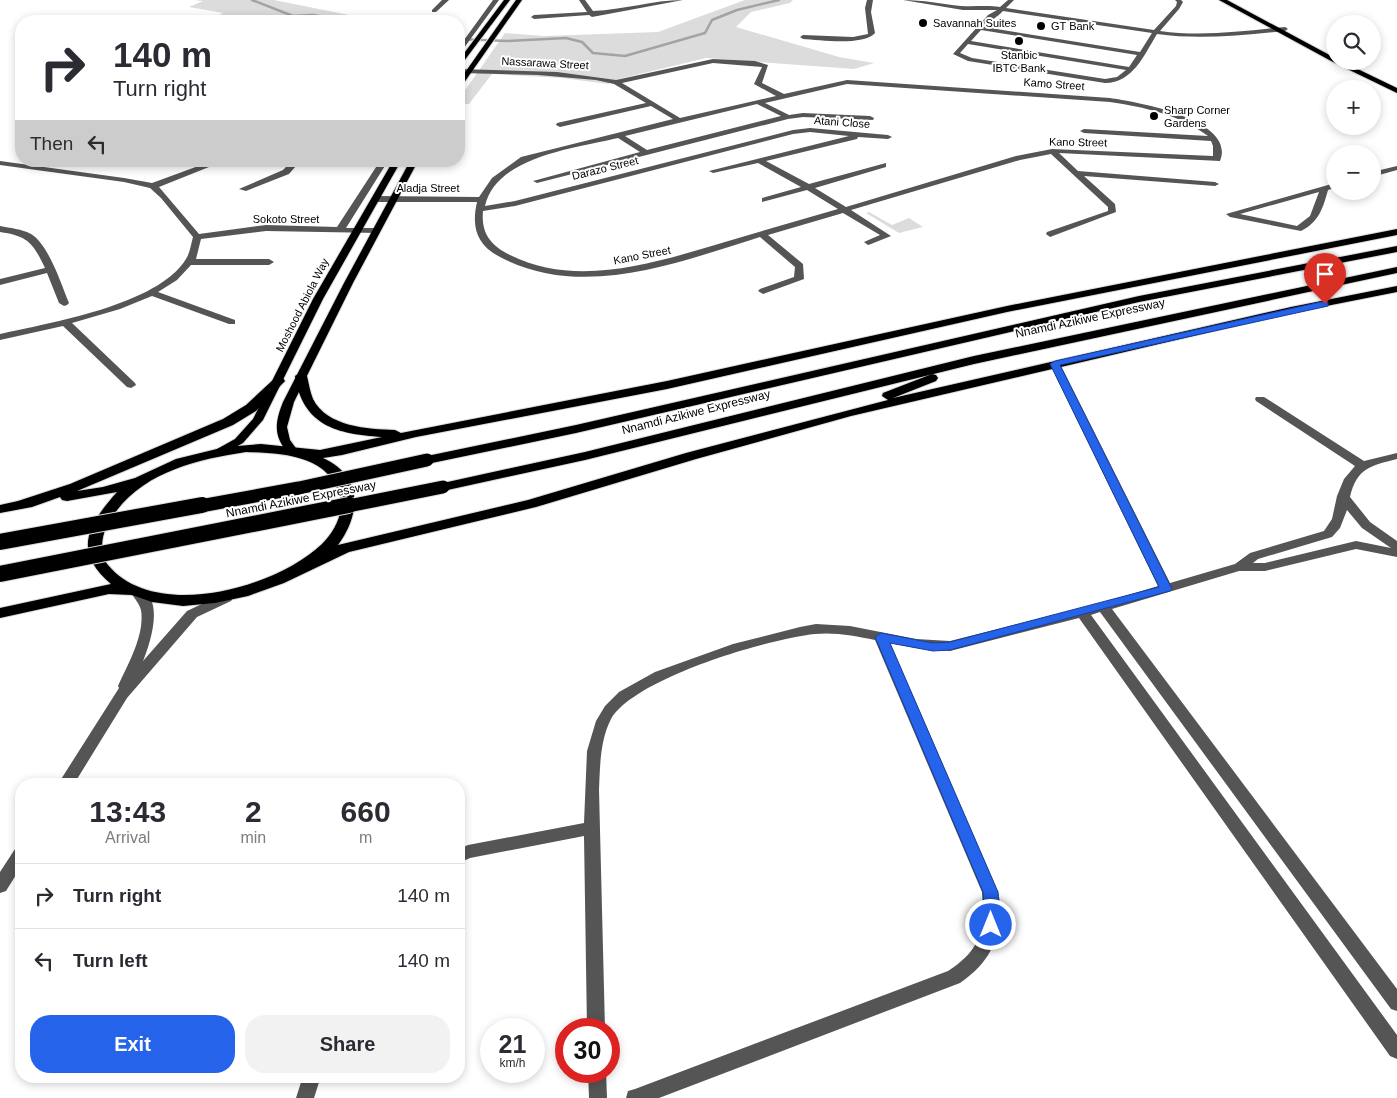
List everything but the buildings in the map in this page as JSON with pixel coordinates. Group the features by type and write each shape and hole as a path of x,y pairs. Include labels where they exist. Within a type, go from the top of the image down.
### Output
{"highway":[{"name":"Nnamdi Azikiwe Expressway","path":"296,452 331,453 416,433 630,392 1006,309 1397,232"},
{"name":"Nnamdi Azikiwe Expressway","path":"0,542 299,488 576,429 1139,299 1397,249"},
{"path":"1139,299 1278,255"},
{"name":"Nnamdi Azikiwe Expressway","path":"0,574 443,487 585,456 974,360 1397,270"},
{"path":"1288,292 1397,290"},
{"path":"0,613 101,590 135,592 167,600 200,600 235,595 272,583 305,565 344,548 531,504 691,456 848,413 1291,310 1397,290"},
{"path":"820,351 999,331"},
{"path":"848,413 974,360"},
{"path":"301,376 305,395 310,405 316,413 325,419 359,431 393,434 416,433"},
{"path":"18,506 75,487 228,422 251,408 278,381"},
{"path":"0,509 105,491 134,483 197,456 221,451 270,448 296,452 322,461 338,474 347,490 349,508 342,527 328,547 305,565"},
{"path":"135,592 113,581 101,568 95,552 96,536 102,519 115,503 152,474"}],"main road":[{"path":"465,51 469,42 483,31 508,0"},
{"path":"465,76 519,0"},
{"path":"1222,0 1274,30 1284,32"},
{"path":"1235,0 1284,32 1326,56"},
{"path":"1293,33 1326,50"},
{"path":"1354,70 1397,91"},
{"path":"1367,70 1397,84"},
{"name":"Moshood Abiola Way","path":"221,451 239,441 253,427 318,299 394,167"},
{"path":"296,452 286,442 281,427 301,376 375,231 411,167"}],"street":[{"path":"434,11 446,0"},
{"path":"465,46 496,0"},
{"path":"582,0 592,15"},
{"path":"534,17 592,15 680,0"},
{"path":"803,37 853,39 870,35 872,28 867,13 870,0"},
{"path":"906,0 985,9 1201,42 1284,32 1293,33"},
{"path":"985,9 994,0"},
{"path":"1010,0 1000,12 990,16 956,54 961,58 1099,81 1116,80 1123,77 1142,54 1167,17 1180,6 1178,0"},
{"path":"985,9 990,16"},
{"path":"980,28 1142,54"},
{"path":"1154,36 1193,36 1274,30"},
{"path":"1229,34 1238,39"},
{"path":"967,42 1130,68"},
{"path":"616,82 705,62 755,63 766,66 758,84 782,96"},
{"name":"Nassarawa Street","path":"468,71 575,74 616,82 679,120"},
{"name":"Kamo Street","path":"782,96 838,83 864,82 1126,102 1169,113 1195,125 1214,139"},
{"path":"480,204 496,177 524,159 782,96"},
{"path":"758,102 788,117"},
{"path":"560,125 652,104"},
{"path":"537,182 788,117 803,115 870,118"},
{"name":"Atani Close","path":"736,146 802,131 888,137"},
{"path":"1084,131 1214,139"},
{"path":"619,135 646,153"},
{"path":"713,171 863,135"},
{"name":"Kano Street","path":"480,204 477,223 480,234 489,246 504,256 523,263 573,273 596,274 628,270 678,259 1019,158 1052,151 1217,160 1217,145 1214,139"},
{"name":"Darazo Street","path":"480,204 515,203 736,146"},
{"path":"1050,234 1112,212 1112,206 1052,151"},
{"path":"758,160 808,187 887,236 868,242"},
{"path":"0,163 15,165"},
{"path":"765,200 883,165"},
{"path":"0,337 106,311 152,293 177,276 191,262 195,255 197,237 164,196 153,186 124,180 29,167"},
{"path":"153,186 204,167"},
{"path":"243,189 286,172 291,167"},
{"path":"340,230 380,167"},
{"path":"1381,172 1397,168"},
{"path":"1075,174 1215,184"},
{"path":"1324,188 1317,214 1309,225 1298,229 1230,214 1324,188"},
{"name":"Aladja Street","path":"375,199 480,204"},
{"path":"0,229 24,234 33,239 64,303"},
{"name":"Sokoto Street","path":"197,237 253,229 375,231"},
{"path":"763,234 772,245 791,256 800,266 800,279 763,291"},
{"path":"191,262 269,262"},
{"path":"0,282 49,270"},
{"path":"152,293 232,322"},
{"path":"65,322 131,385"},
{"path":"1055,364 1166,589"},
{"path":"1260,399 1363,466"},
{"path":"1239,567 1254,556 1328,534 1337,523 1343,496 1354,474 1363,466 1397,456"},
{"path":"1343,496 1356,517 1381,537 1397,546"},
{"path":"596,1018 592,828 593,763 596,741 602,722 611,708 640,685 657,676 729,650 795,633 836,628 933,647 950,646 1103,607 1239,567 1265,567 1356,545 1397,553"},
{"path":"122,694 145,636 147,624 146,603 135,592"},
{"path":"70,778 122,694 192,614 214,602 235,595"},
{"path":"1103,607 1397,1003"},
{"path":"1082,612 1397,1050"},
{"path":"635,1098 954,977 977,960 990,935 993,914 990,892 881,637"},
{"path":"465,853 592,828"},
{"path":"0,886 15,863"},
{"path":"305,1098 310,1083"},
{"path":"597,1083 598,1098"}],"shaded area":[{"path":"194,0 274,0 349,15 219,15 223,13 189,7 203,1"},
{"path":"745,0 793,0 790,3 751,12 736,27 839,57 874,63 854,69 706,58 619,79 608,84 562,78 492,74 469,104 465,104 465,90 505,33 544,36 658,32"},
{"path":"869,212 892,225 909,218 923,227 899,233 866,213"}],"waterway":[{"path":"252,0 290,15"},
{"path":"465,39 507,41 566,38 582,42 593,53 625,56 705,33 712,20 737,10 779,0"}],"place":[{"name":"Savannah Suites","path":"923,23"},
{"name":"GT Bank","path":"1041,26"},
{"name":"Stanbic IBTC Bank","path":"1019,41"},
{"name":"Sharp Corner Gardens","path":"1154,116"}],"route":[{"path":"991,925 993,914 990,892 881,637 917,645 933,647 950,646 1002,634 1166,589 1055,364 1325,304"}]}
